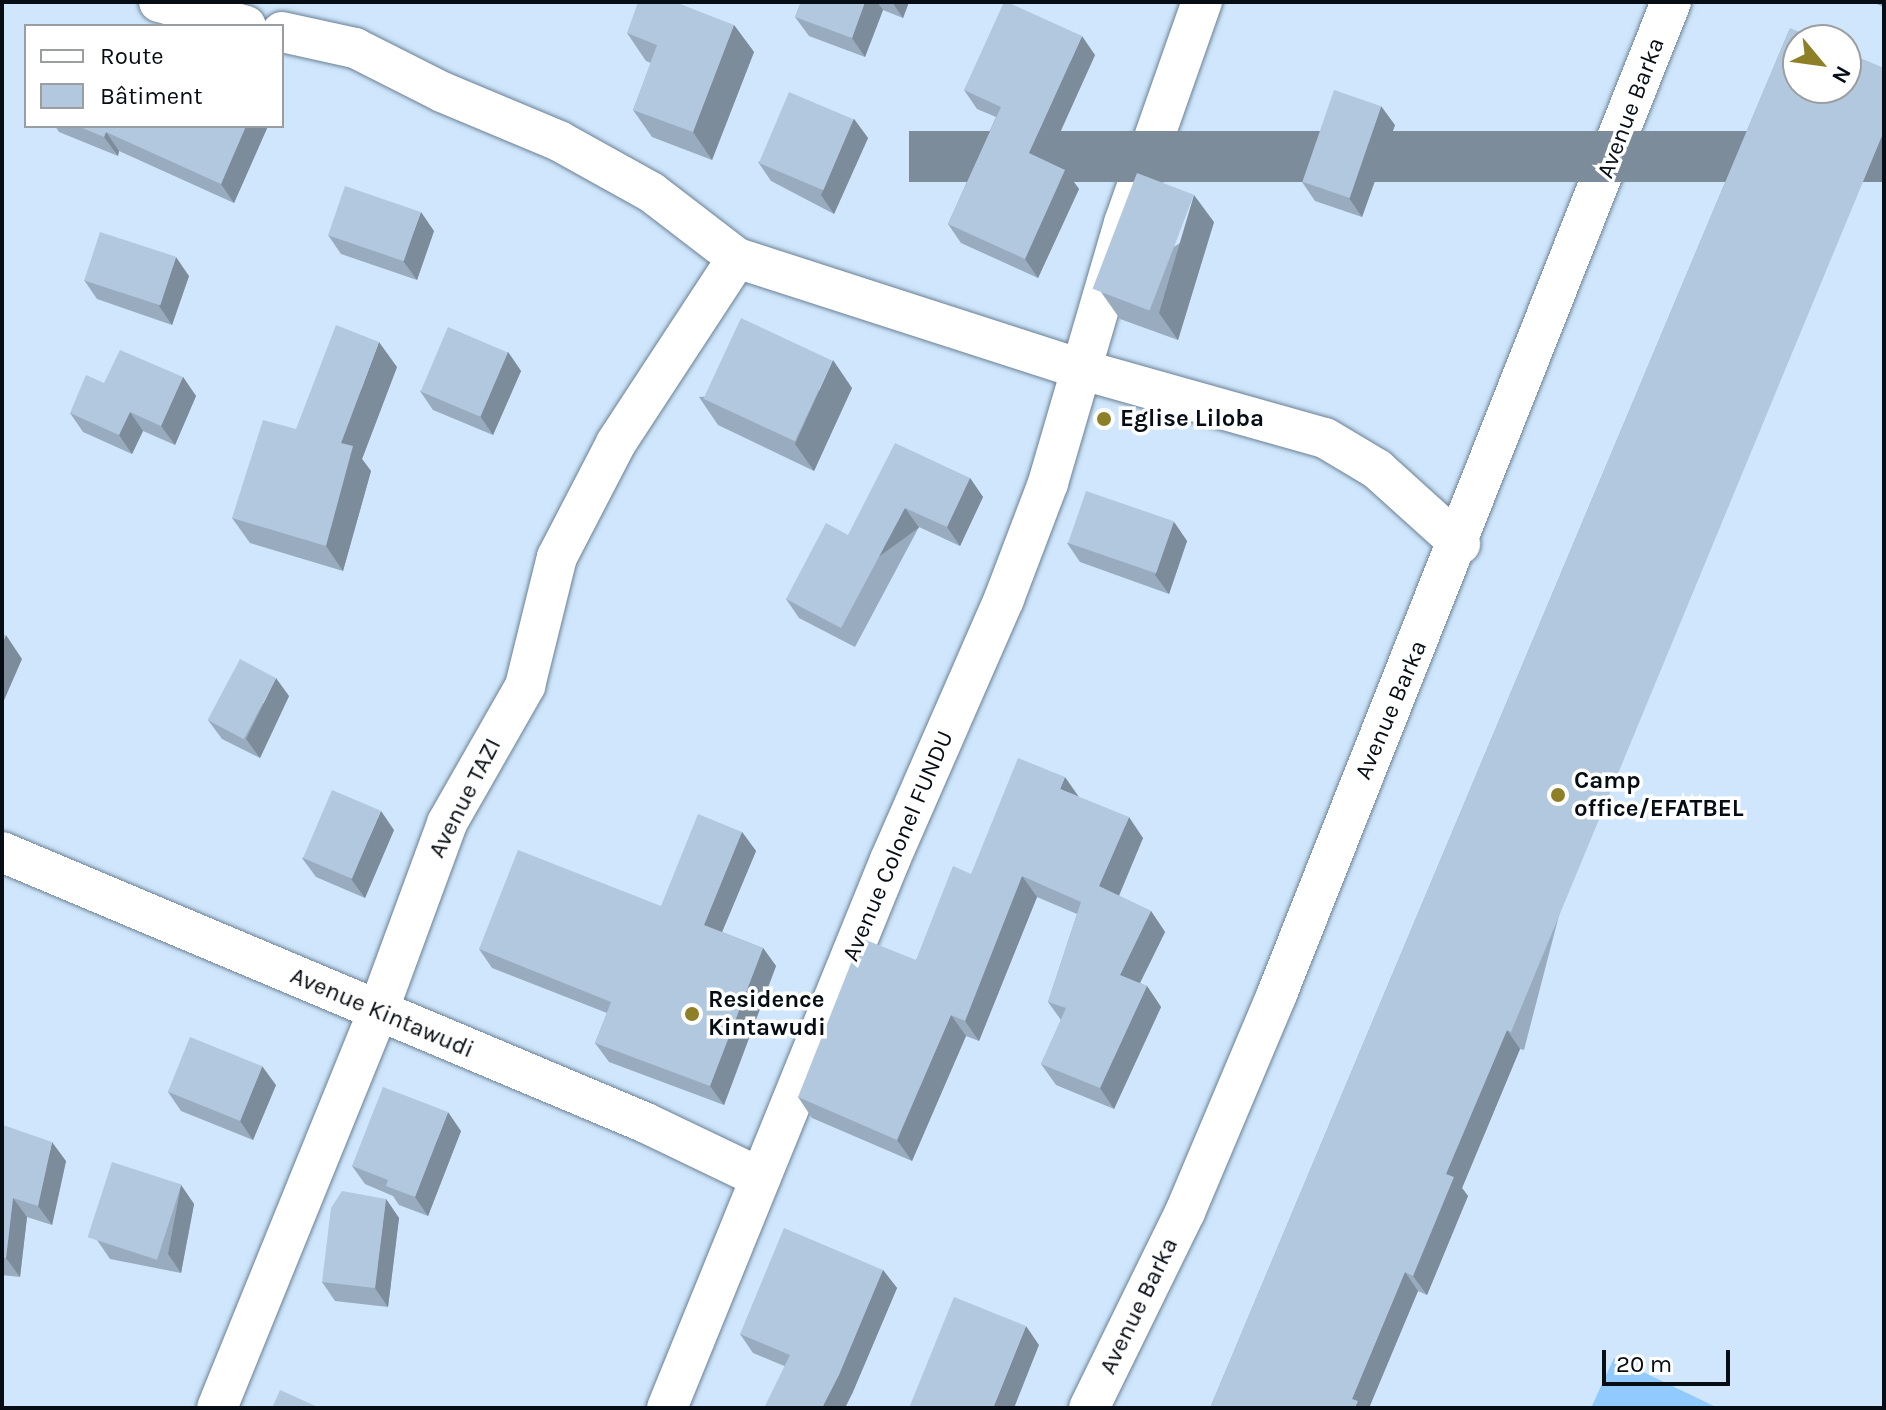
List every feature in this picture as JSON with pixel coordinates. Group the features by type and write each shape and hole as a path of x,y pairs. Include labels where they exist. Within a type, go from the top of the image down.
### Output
{"street":[{"path":"159,2 230,17"},
{"name":"Avenue Colonel FUNDU","path":"667,1408 1004,599 1083,370 1124,223 1202,2"},
{"name":"Avenue Barka","path":"1089,1408 1192,1198 1460,544 1671,2"},
{"path":"284,32 355,48 442,92 559,141 651,192 737,258 1083,370 1325,438 1377,469 1460,544"},
{"name":"Avenue TAZI","path":"217,1408 378,1011 447,823 525,686 557,557 616,443 737,258"},
{"name":"Avenue Kintawudi","path":"2,852 646,1123 761,1178"}],"shaded area":[{"path":"1614,1358 1718,1408 1591,1408"}],"building":[{"path":"638,2 675,2 734,25 693,132 633,110 657,45 627,33"},
{"path":"801,2 865,2 852,38 795,17"},
{"path":"1004,2 1082,36 1029,153 1065,170 1025,259 948,224 1001,107 964,90"},
{"name":"Camp office/EFATBEL","path":"1782,47 1782,104 1862,104 1862,59 1884,68 1884,131 1511,1032 1507,1030 1446,1174 1454,1177 1413,1276 1405,1272 1352,1399 1358,1401 1355,1408 1210,1408"},
{"path":"1334,90 1381,106 1350,198 1302,182"},
{"path":"789,92 853,119 823,190 759,163"},
{"path":"83,128 245,128 221,184 106,132 104,137"},
{"path":"1137,173 1194,195 1150,311 1093,289"},
{"path":"345,186 421,212 404,261 328,235"},
{"path":"100,232 176,257 160,305 84,281"},
{"path":"741,318 833,361 795,441 703,399"},
{"path":"336,325 379,342 341,443 353,446 326,546 232,518 263,420 296,429"},
{"path":"448,327 508,352 480,417 421,391"},
{"path":"120,350 183,377 161,426 130,412 119,435 70,413 86,375 104,383"},
{"path":"895,443 970,478 947,527 905,508 841,628 786,599 826,523 848,535"},
{"path":"1086,491 1174,521 1156,573 1068,543"},
{"path":"240,659 276,678 244,739 208,720"},
{"path":"1018,758 1065,777 1060,789 1129,817 1099,886 1151,911 1120,975 1147,986 1100,1088 1041,1064 1066,1008 1048,1002 1081,902 1022,876 965,1021 951,1015 897,1140 798,1097 861,938 916,960 953,866 971,874"},
{"path":"332,790 381,811 352,879 303,858"},
{"path":"698,814 742,832 704,925 763,948 710,1086 595,1043 611,1002 479,949 518,850 661,906"},
{"path":"190,1037 262,1066 240,1121 168,1092"},
{"path":"383,1087 448,1112 415,1197 386,1186 388,1180 352,1166"},
{"path":"3,1125 52,1142 38,1206 13,1198 6,1258 2,1258"},
{"path":"112,1162 181,1185 157,1260 88,1237"},
{"path":"342,1191 386,1199 375,1288 322,1282 331,1208"},
{"path":"784,1228 883,1270 822,1408 764,1408 790,1355 740,1334"},
{"path":"954,1297 1026,1326 993,1408 909,1408"},
{"path":"280,1390 320,1408 272,1408"}],"place":[{"name":"Eglise Liloba","path":"1104,419"},
{"name":"Camp office/EFATBEL","path":"1558,795"},
{"name":"Residence Kintawudi","path":"692,1014"}]}
